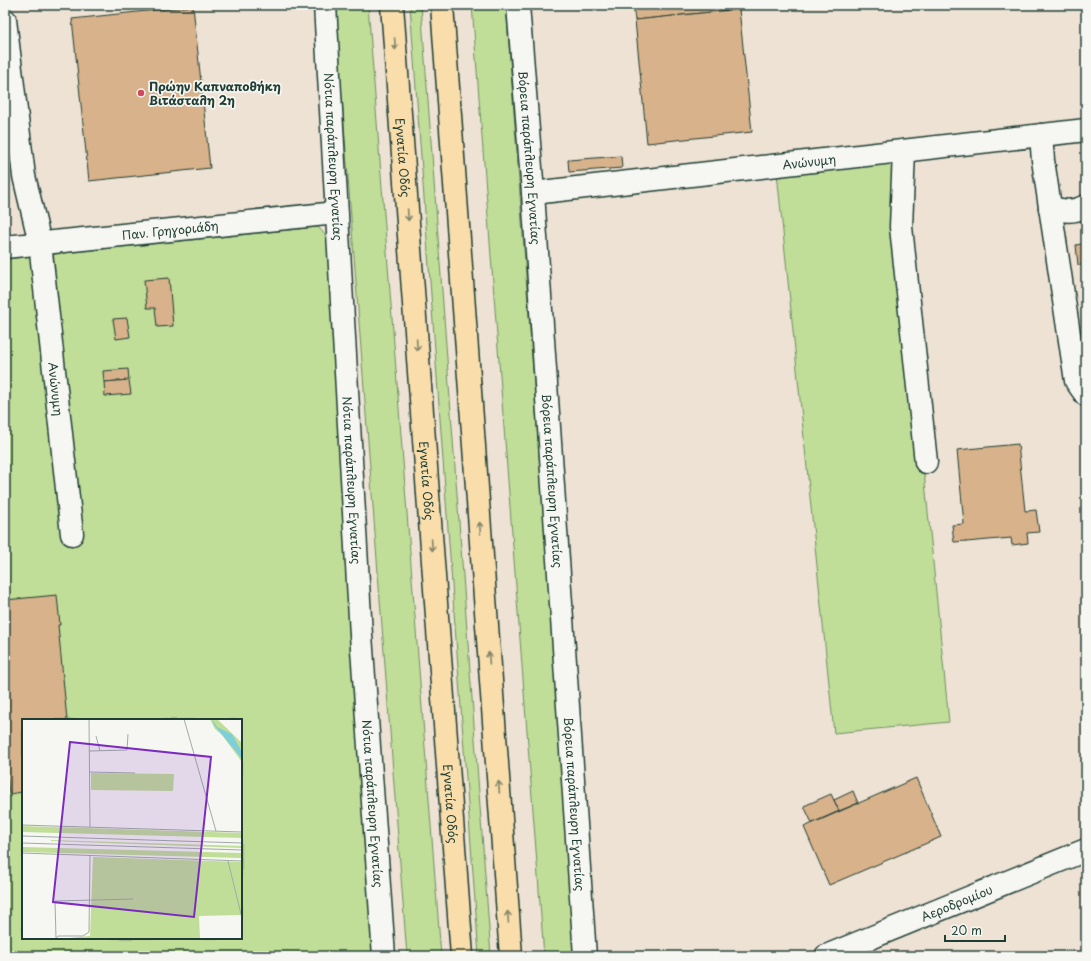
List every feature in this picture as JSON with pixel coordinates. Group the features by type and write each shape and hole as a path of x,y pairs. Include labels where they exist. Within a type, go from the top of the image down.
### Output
{"highway":[{"name":"Εγνατία Οδός","path":"392,5 462,956"},
{"path":"442,5 511,956"}],"street":[{"name":"Νότια παράπλευρη Εγνατίας","path":"326,5 336,213 361,635 384,956"},
{"name":"Βόρεια παράπλευρη Εγνατίας","path":"518,5 533,193 585,956"},
{"name":"Ανώνυμη","path":"5,20 24,176 40,243 72,534"},
{"name":"Ανώνυμη","path":"533,193 1086,130"},
{"path":"1041,135 1050,208 1076,381 1086,395"},
{"path":"904,151 901,227 926,462"},
{"path":"1050,208 1068,211 1078,210 1086,206"},
{"name":"Παν. Γρηγοριάδη","path":"5,247 336,213"},
{"name":"Αεροδρομίου","path":"826,956 1086,850"}],"shaded area":[{"path":"5,5 1086,5 1086,956 5,956"}],"green space":[{"path":"335,5 368,5 441,956 407,956"},
{"path":"410,5 421,5 491,956 479,956"},
{"path":"472,5 506,5 576,956 544,956"},
{"path":"893,162 949,722 834,733 777,173"},
{"path":"318,227 329,239 379,956 5,956 5,259"}],"building":[{"path":"633,5 739,5 739,9 635,20"},
{"name":"Πρώην Καπναποθήκη Βιτάσταλη 2η","path":"193,6 210,168 89,181 72,19"},
{"path":"739,9 752,132 647,143 635,20"},
{"path":"621,156 622,168 569,172 568,160"},
{"path":"1086,243 1086,276 1085,265 1078,265 1076,245"},
{"path":"169,278 173,326 157,327 155,308 147,308 144,280"},
{"path":"127,318 130,337 116,339 113,319"},
{"path":"128,369 129,380 104,382 103,371"},
{"path":"129,380 131,394 105,396 104,382"},
{"path":"1018,444 1025,511 1036,510 1039,532 1027,533 1028,543 1012,545 1011,538 954,542 952,525 964,524 957,450"},
{"path":"57,595 60,625 58,625 67,719 22,719 22,792 9,794 5,753 5,600"},
{"path":"916,778 941,837 829,885 804,827"},
{"path":"853,791 858,803 839,811 834,800"},
{"path":"831,794 839,811 812,823 804,806"}],"place":[{"name":"Πρώην Καπναποθήκη Βιτάσταλη 2η","path":"141,93"}]}
